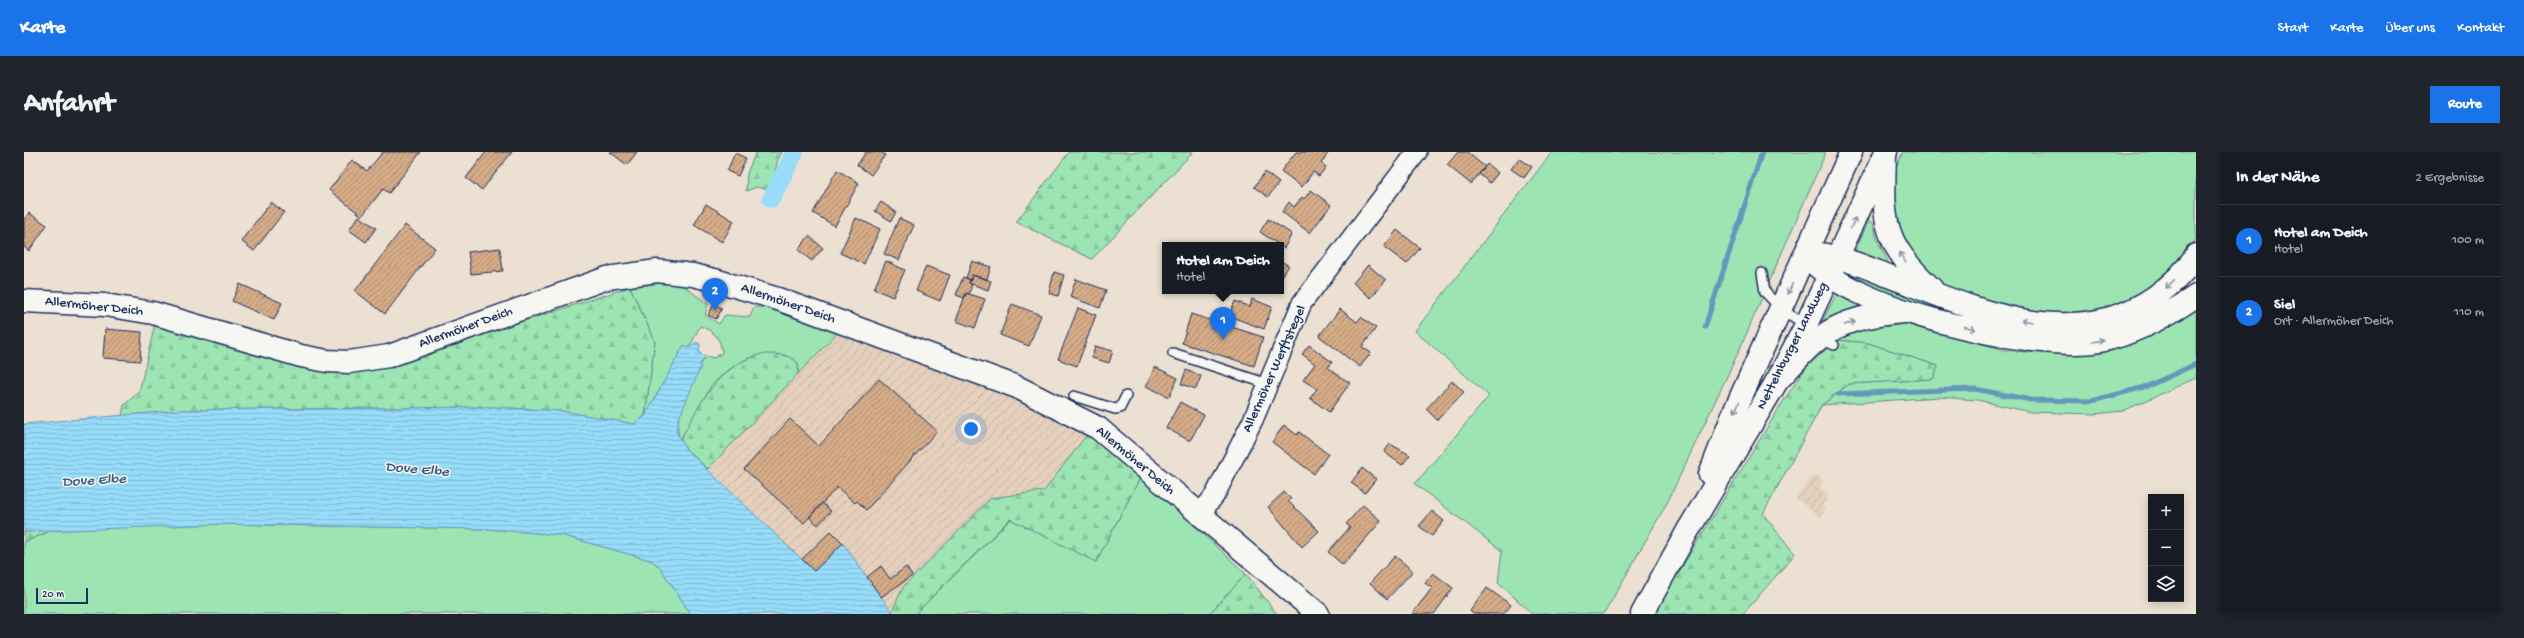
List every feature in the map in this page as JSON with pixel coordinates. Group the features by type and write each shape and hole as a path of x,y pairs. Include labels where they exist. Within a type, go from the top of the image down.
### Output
{"main road":[{"name":"Nettelnburger Landweg","path":"1687,532 1735,410 1851,152"},
{"name":"Nettelnburger Landweg","path":"1642,614 1687,532 1777,382 1820,336 1833,267 1885,153"},
{"path":"1885,153 1883,208 1894,245 1918,277 1938,295"},
{"path":"1806,253 1819,269 1833,267 1938,295 1975,308 2027,322 2066,325 2093,322 2128,312 2148,302 2167,288 2196,256"},
{"path":"1833,267 1877,300 1909,312 2018,339 2080,343 2101,341 2149,323 2196,296"},
{"name":"Allermöher Deich","path":"24,301 105,305 153,313 301,356 327,361 349,362 389,356 607,278 657,271 693,275 778,299 1017,387 1098,428 1199,515 1318,614"},
{"path":"1820,336 1843,325 1868,317 1909,312"}],"street":[{"name":"Allermöher Werftstegel","path":"1199,515 1215,495 1253,420 1302,303 1417,152"}],"lane":[{"path":"1762,273 1765,292 1781,309 1820,336"},
{"path":"1174,353 1268,384"},
{"path":"1074,396 1115,409 1120,408 1126,396"}],"shaded area":[{"path":"837,333 1014,395 1088,433 1044,491 991,498 903,587 892,612 843,544 814,571 708,469"},
{"path":"1815,474 1824,481 1819,487 1829,496 1822,506 1826,509 1820,517 1795,498"}],"green space":[{"path":"756,152 782,152 777,162 772,191 757,187 746,191 747,173"},
{"path":"1069,152 1193,152 1092,259 1016,222"},
{"path":"1552,152 1659,152 1661,154 1663,152 1826,152 1738,353 1667,503 1604,614 1532,614 1498,582 1502,551 1415,484 1489,396 1415,331"},
{"path":"1903,152 2196,152 2196,239 2184,257 2161,281 2131,302 2100,313 2068,316 2018,312 1957,297 1930,277 1904,243 1893,211 1892,175"},
{"path":"1869,220 1873,223 1877,239 1890,266 1854,253"},
{"path":"1848,271 1937,305 1936,310 1879,290 1847,273"},
{"path":"677,281 708,304 705,315 719,324 725,315 750,317 754,307 765,307 837,333 798,374 798,363 784,355 748,358 725,372 711,386 680,440 678,422 680,412 701,366 699,365 706,356 714,358 722,353 720,343 713,333 700,326 689,348 684,345 645,416 655,341 630,287"},
{"path":"630,287 655,341 645,416 634,424 562,411 492,407 182,410 122,416 124,405 139,392 155,324 387,365"},
{"path":"1837,293 1867,306 1821,324 1836,295"},
{"path":"2196,309 2196,378 2123,411 2094,414 2030,412 1977,400 1939,397 1822,405 1849,384 1933,379 1938,366 1868,343 1837,340 1861,329 1906,324 2009,351 2068,354 2111,349 2150,335"},
{"path":"1837,340 1868,343 1938,366 1933,379 1849,384 1822,405 1763,514 1795,554 1743,614 1653,614 1786,397 1807,366"},
{"path":"761,354 790,357 798,363 798,374 708,469 686,449 680,440 703,400 721,377 745,360"},
{"path":"1088,433 1141,476 1096,562 1010,519 915,614 891,614 903,587 991,498 1044,491"},
{"path":"1141,476 1246,574 1209,614 915,614 1011,519 1096,562"},
{"path":"220,524 487,529 561,535 650,560 659,566 691,614 24,614 24,542 53,530"},
{"path":"53,530 24,542 24,532"},
{"path":"1246,574 1277,614 1209,614"}],"water":[{"name":"Dove Elbe","path":"696,342 700,344 699,353 706,356 699,365 701,366 679,418 676,431 686,449 814,571 843,543 892,612 891,614 691,614 659,566 650,560 561,535 487,529 220,524 24,532 24,424 182,410 492,407 562,411 634,424 645,416 684,345 689,348"}],"building":[{"path":"383,152 421,152 389,193 383,189 362,216 329,190 352,160 367,171"},
{"path":"486,152 512,152 482,190 466,178"},
{"path":"610,152 637,152 627,165"},
{"path":"866,152 881,152 885,155 871,175 857,165"},
{"path":"1296,152 1329,152 1321,163 1326,167 1319,176 1313,172 1302,187 1281,171"},
{"path":"1458,152 1467,152 1485,167 1471,184 1447,165"},
{"path":"735,153 746,158 738,176 727,171"},
{"path":"1519,158 1532,167 1524,178 1511,169"},
{"path":"1487,164 1498,173 1490,183 1479,174"},
{"path":"837,170 859,183 835,226 813,213"},
{"path":"1265,172 1279,183 1268,197 1254,187"},
{"path":"1311,190 1331,205 1310,233 1282,212 1289,202 1294,207 1302,197 1304,199"},
{"path":"271,202 284,212 254,251 241,241"},
{"path":"881,202 896,212 891,221 875,211"},
{"path":"706,204 734,221 722,242 694,225"},
{"path":"29,213 47,225 29,251 24,247 24,219"},
{"path":"359,216 376,228 366,242 349,230"},
{"path":"856,218 880,229 864,264 840,253"},
{"path":"899,218 914,225 899,260 884,254"},
{"path":"1268,219 1292,234 1284,248 1284,242 1275,242 1260,232"},
{"path":"405,225 435,248 385,314 355,291"},
{"path":"1397,230 1420,248 1407,264 1384,247"},
{"path":"809,236 823,248 812,261 798,250"},
{"path":"500,248 503,271 471,274 468,252"},
{"path":"886,261 905,270 893,297 874,289"},
{"path":"972,261 991,267 987,279 972,275 971,280 966,278"},
{"path":"1284,263 1289,266 1284,272"},
{"path":"1368,265 1386,280 1371,298 1353,283"},
{"path":"926,266 950,275 940,301 916,291"},
{"path":"1054,272 1064,275 1058,296 1049,293"},
{"path":"972,275 991,281 988,290 969,283"},
{"path":"963,277 971,280 969,283 972,284 969,294 966,293 964,298 956,295"},
{"path":"1076,279 1106,290 1100,308 1070,297"},
{"path":"240,284 282,303 274,320 232,301"},
{"path":"966,293 985,299 975,328 956,321"},
{"path":"1252,299 1272,307 1264,329 1229,316 1235,301 1250,307"},
{"path":"714,304 722,308 716,319 708,315"},
{"path":"1012,304 1041,315 1029,346 1000,335"},
{"path":"1078,308 1096,315 1077,366 1058,359"},
{"path":"1340,309 1357,322 1361,317 1376,328 1362,347 1371,353 1360,367 1319,336"},
{"path":"1191,314 1263,337 1254,366 1182,343"},
{"path":"105,329 142,332 140,361 103,358"},
{"path":"1309,345 1332,362 1328,368 1350,383 1329,412 1310,398 1317,389 1303,380 1315,364 1302,354"},
{"path":"1095,346 1113,351 1109,363 1092,358"},
{"path":"1155,367 1178,378 1169,397 1146,386"},
{"path":"1186,370 1201,376 1196,389 1181,384"},
{"path":"879,379 937,431 866,510 857,501 855,503 837,487 804,523 744,469 790,419 819,446"},
{"path":"1452,381 1464,392 1437,420 1426,409"},
{"path":"1180,402 1204,415 1190,441 1166,428"},
{"path":"1284,425 1297,435 1299,432 1328,454 1314,474 1272,442"},
{"path":"1390,444 1410,455 1402,465 1384,452"},
{"path":"1362,468 1376,479 1365,493 1351,483"},
{"path":"1284,492 1291,499 1288,501 1319,531 1302,547 1268,507"},
{"path":"822,503 831,511 818,525 809,517"},
{"path":"1363,505 1381,521 1343,565 1328,552 1350,527 1346,524"},
{"path":"1432,511 1444,521 1432,536 1419,526"},
{"path":"831,531 843,543 814,571 802,559"},
{"path":"1395,556 1413,571 1387,599 1370,583"},
{"path":"881,566 890,579 906,567 912,576 881,597 867,577"},
{"path":"1433,573 1453,588 1434,614 1412,614 1432,588 1425,583"},
{"path":"1487,588 1511,605 1504,614 1473,614 1470,611"}],"waterway":[{"path":"771,199 795,152"},
{"path":"1705,327 1762,152"},
{"path":"1838,394 1975,389 2031,400 2092,401 2148,386 2196,364"}],"place":[{"name":"Siel","path":"715,311"},
{"name":"Hotel am Deich","path":"1223,340"}]}
